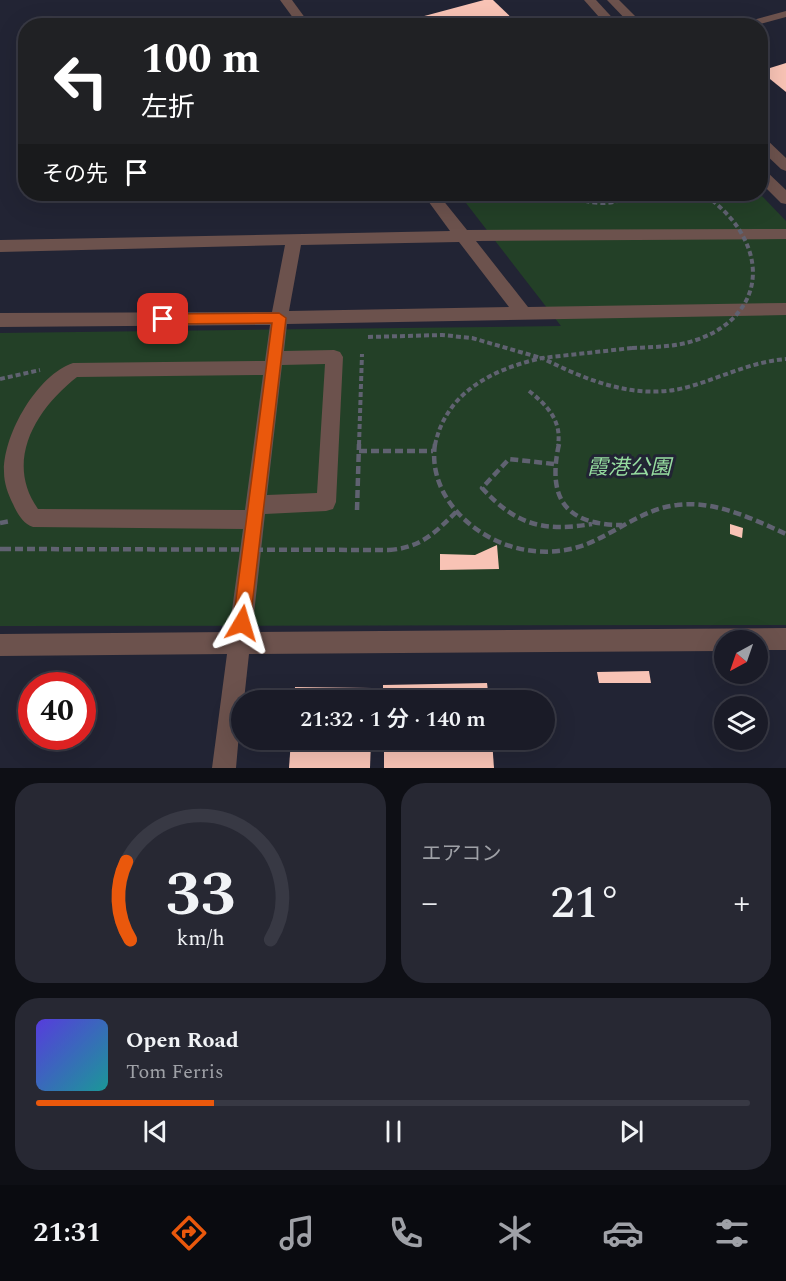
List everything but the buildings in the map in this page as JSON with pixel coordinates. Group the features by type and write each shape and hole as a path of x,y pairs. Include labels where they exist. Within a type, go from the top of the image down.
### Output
{"street":[{"path":"286,0 299,18"},
{"path":"590,0 607,18"},
{"path":"613,0 631,18"},
{"path":"768,18 786,14"},
{"path":"768,149 786,166"},
{"path":"768,181 786,199"},
{"path":"436,201 524,314"},
{"path":"0,246 463,236 786,234"},
{"path":"224,768 279,318 294,239"},
{"path":"0,320 279,318 786,309"},
{"path":"334,357 327,502 255,513 33,518 19,497 13,471 18,443 28,419 45,395 73,370 274,363 334,357"},
{"path":"0,645 786,639"}],"path":[{"path":"581,201 608,204 620,201"},
{"path":"714,201 729,213 746,237 754,266 752,293 733,319 704,338 677,345 542,358 506,366 484,376 455,401 441,424 433,451 435,471 456,512 468,524 495,541 520,549 553,554 583,546 667,505 693,503 724,510 786,534"},
{"path":"368,337 442,335 472,338 542,358 571,373 629,391 657,393 684,388 736,367 766,360 786,359"},
{"path":"357,510 362,354"},
{"path":"0,379 31,372 73,370"},
{"path":"529,391 543,402 554,416 559,429 560,440 554,465 554,480 567,507 579,518 592,524"},
{"path":"359,451 433,451"},
{"path":"554,465 508,459 482,488 504,511 536,526 557,529 592,524 622,525"},
{"path":"1,549 404,550 424,543 456,512"}],"green space":[{"name":"霞港公園","path":"464,201 767,201 786,221 786,625 0,626 0,333 561,326"}],"route":[{"path":"163,319 279,318 242,623"}]}
